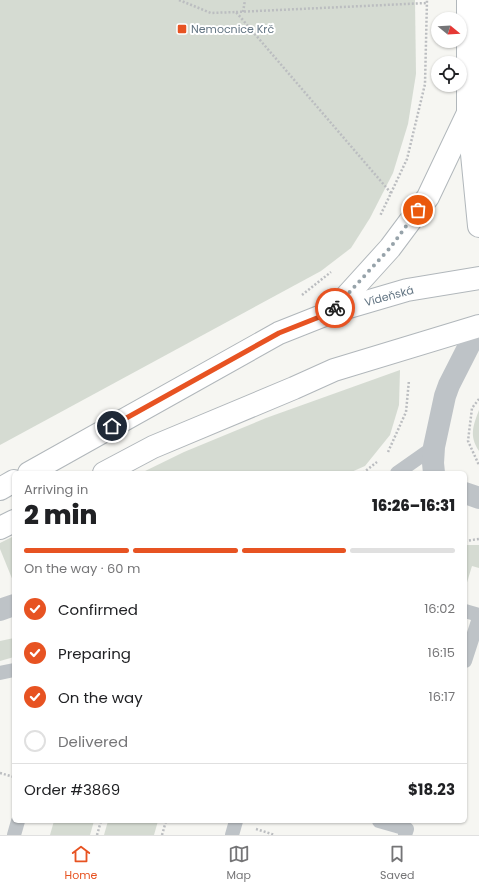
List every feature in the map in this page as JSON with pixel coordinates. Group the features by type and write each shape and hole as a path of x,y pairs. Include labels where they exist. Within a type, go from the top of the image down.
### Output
{"main road":[{"path":"468,0 468,113 479,226"},
{"path":"332,312 390,248 428,197 468,113"},
{"name":"Vídeňská","path":"33,471 279,333 332,312 407,290 479,278"},
{"path":"108,471 153,447 334,370 479,325"},
{"path":"0,489 12,482"},
{"path":"0,528 12,522"}],"street":[{"path":"434,471 434,447 444,396 448,385 479,325"},
{"path":"467,494 479,498"},
{"path":"0,610 12,606"}],"lane":[{"path":"400,471 434,447"},
{"path":"467,612 479,617 467,655"},
{"path":"0,673 12,670"},
{"path":"14,835 17,823"},
{"path":"232,835 235,823"},
{"path":"386,823 407,829 405,835"}],"path":[{"path":"179,0 211,13 427,2 425,84 407,159 392,193 378,218"},
{"path":"243,12 245,0"},
{"path":"236,12 392,193"},
{"path":"387,454 406,412 410,380"},
{"path":"479,399 472,408 468,441 479,464"},
{"path":"366,471 381,459"},
{"path":"467,541 479,540"},
{"path":"0,773 12,776"},
{"path":"97,835 100,823"},
{"path":"162,835 165,823"}],"shaded area":[{"path":"0,0 415,0 416,74 408,124 393,173 370,218 351,248 321,271 0,445"},
{"path":"400,370 399,405 390,435 365,466 354,471 145,471 184,452 266,418"},
{"path":"479,410 479,451 474,441 473,431"},
{"path":"12,537 12,579 0,549 0,543"},
{"path":"467,545 479,545 479,568 472,566 467,582"},
{"path":"12,638 12,658 0,661 0,641"},
{"path":"53,823 93,823 90,835 50,835"},
{"path":"107,823 157,823 154,835 104,835"}],"way so far":[{"path":"335,308 390,248 418,210"}],"place":[{"name":"Nemocnice Krč","path":"182,29"}],"route":[{"path":"112,426 279,333 332,312 335,308"}]}
